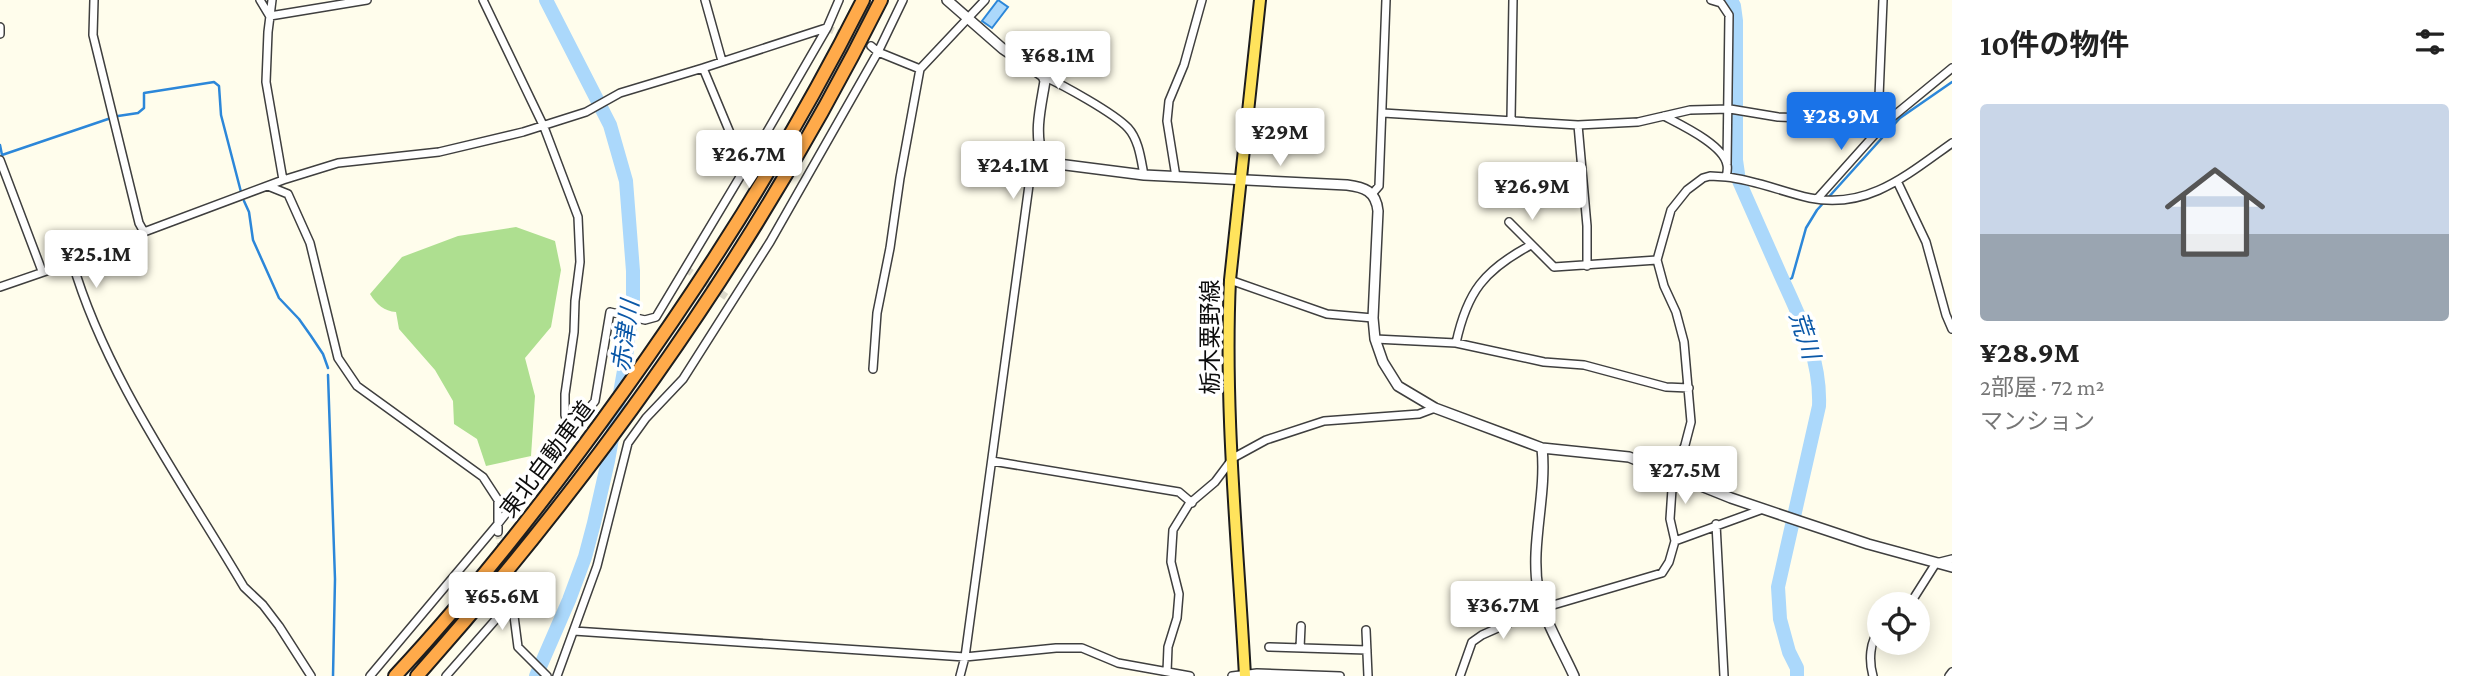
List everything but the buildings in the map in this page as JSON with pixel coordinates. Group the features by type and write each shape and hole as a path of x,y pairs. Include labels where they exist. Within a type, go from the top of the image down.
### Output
{"highway":[{"name":"東北自動車道","path":"395,676 464,597 572,463 656,346 766,175 863,0"},
{"name":"東北自動車道","path":"417,676 484,600 565,500 713,293 834,91 881,0"}],"main road":[{"name":"栃木粟野線","path":"1245,675 1228,339 1230,280 1260,0"}],"street":[{"path":"94,0 93,35 139,223 144,232"},
{"path":"260,0 270,16"},
{"path":"272,0 266,82 283,180"},
{"path":"270,16 367,0"},
{"path":"483,0 544,127 578,217 580,237 574,332 565,394 565,415 570,432"},
{"path":"705,0 722,61"},
{"path":"370,676 497,529 595,401 610,312 645,320 656,317 746,169 827,28 839,0"},
{"path":"557,676 608,528 628,443 646,418 683,379 770,242 903,0"},
{"path":"947,0 1003,49 1129,129 1139,149 1144,175"},
{"path":"873,369 877,313 920,69 985,0"},
{"path":"1176,177 1167,121 1169,101 1184,65 1202,0"},
{"path":"1372,194 1379,186 1384,113 1386,0"},
{"path":"1511,119 1513,0"},
{"path":"1711,0 1721,3 1729,15 1730,109 1726,177"},
{"path":"1881,122 1883,0"},
{"path":"0,27 0,34"},
{"path":"0,287 283,180 338,163 439,152 544,127 590,110 618,94 827,28"},
{"path":"875,49 920,69"},
{"path":"704,68 734,149 746,169"},
{"path":"1817,199 1881,122 1952,68"},
{"path":"1043,76 1045,81 1038,126 1039,145 1042,156 1058,164 1144,175 1364,187 1377,201 1378,211 1373,318 1375,339 1383,362 1398,386 1435,408 1542,448 1629,457 1763,509 1952,567"},
{"path":"1384,113 1578,125 1638,122 1690,110 1730,109 1778,117 1881,122"},
{"path":"1664,116 1693,132 1720,152 1727,164"},
{"path":"1578,125 1587,226 1587,266"},
{"path":"1460,676 1472,642 1482,635 1543,608 1662,573 1669,562 1675,541 1670,519 1674,474 1691,422 1685,342 1657,260 1671,210 1687,190 1703,178 1726,177 1750,179 1817,199 1843,201 1872,195 1952,143"},
{"path":"960,676 965,657 1032,163 1042,156"},
{"path":"0,160 42,271"},
{"path":"1897,181 1926,242 1952,329"},
{"path":"267,186 288,194 310,243 338,358 344,370 357,386 483,477 498,500 497,529"},
{"path":"1509,222 1522,232 1531,245 1554,267 1657,260"},
{"path":"1456,343 1463,313 1480,285 1505,260 1531,245"},
{"path":"72,261 95,327 115,370 244,587 263,605 279,626 311,676"},
{"path":"1230,280 1327,314 1373,318"},
{"path":"1375,339 1456,343 1544,362 1584,365 1665,387 1689,388"},
{"path":"1167,672 1168,647 1177,618 1179,594 1171,562 1172,538 1180,517 1215,482 1233,458 1266,440 1324,421 1419,414 1435,408"},
{"path":"1542,448 1544,466 1536,568 1538,591 1574,676"},
{"path":"992,461 1179,492 1192,503"},
{"path":"1675,541 1763,509"},
{"path":"1716,524 1724,676"},
{"path":"1918,592 1936,564 1952,559"},
{"path":"446,676 511,597 518,647 547,676"},
{"path":"1300,648 1301,626"},
{"path":"1366,630 1368,676"},
{"path":"574,631 965,657 1082,648 1118,663 1190,676"},
{"path":"1269,647 1367,650"},
{"path":"1871,655 1873,676"},
{"path":"1232,676 1256,673 1340,676"}],"green space":[{"path":"516,227 555,241 561,270 551,327 525,358 535,396 531,456 486,466 477,439 454,424 453,401 435,370 399,329 396,312 381,307 370,294 402,257 458,236"}],"water":[{"path":"998,0 1008,7 992,28 982,21"}],"waterway":[{"name":"赤津川","path":"536,676 569,600 594,523 625,365 633,300 626,181 610,125 546,0"},
{"name":"荒川","path":"1731,0 1736,21 1736,160 1739,181 1802,323 1813,355 1819,388 1819,406 1778,587 1780,619 1789,652 1797,668 1797,676"},
{"path":"118,116 138,113 144,108 144,93 214,82 219,86 221,115 241,192"},
{"path":"1784,282 1792,278 1806,228 1817,210 1900,118 1952,82"},
{"path":"0,145 2,155 111,118"},
{"path":"244,201 249,212 253,240 279,298 311,336 323,354 328,368"},
{"path":"328,375 335,579 333,676"}],"tunnel":[{"path":"827,28 871,46"},
{"path":"686,269 732,301"},
{"path":"498,532 511,593"}]}
